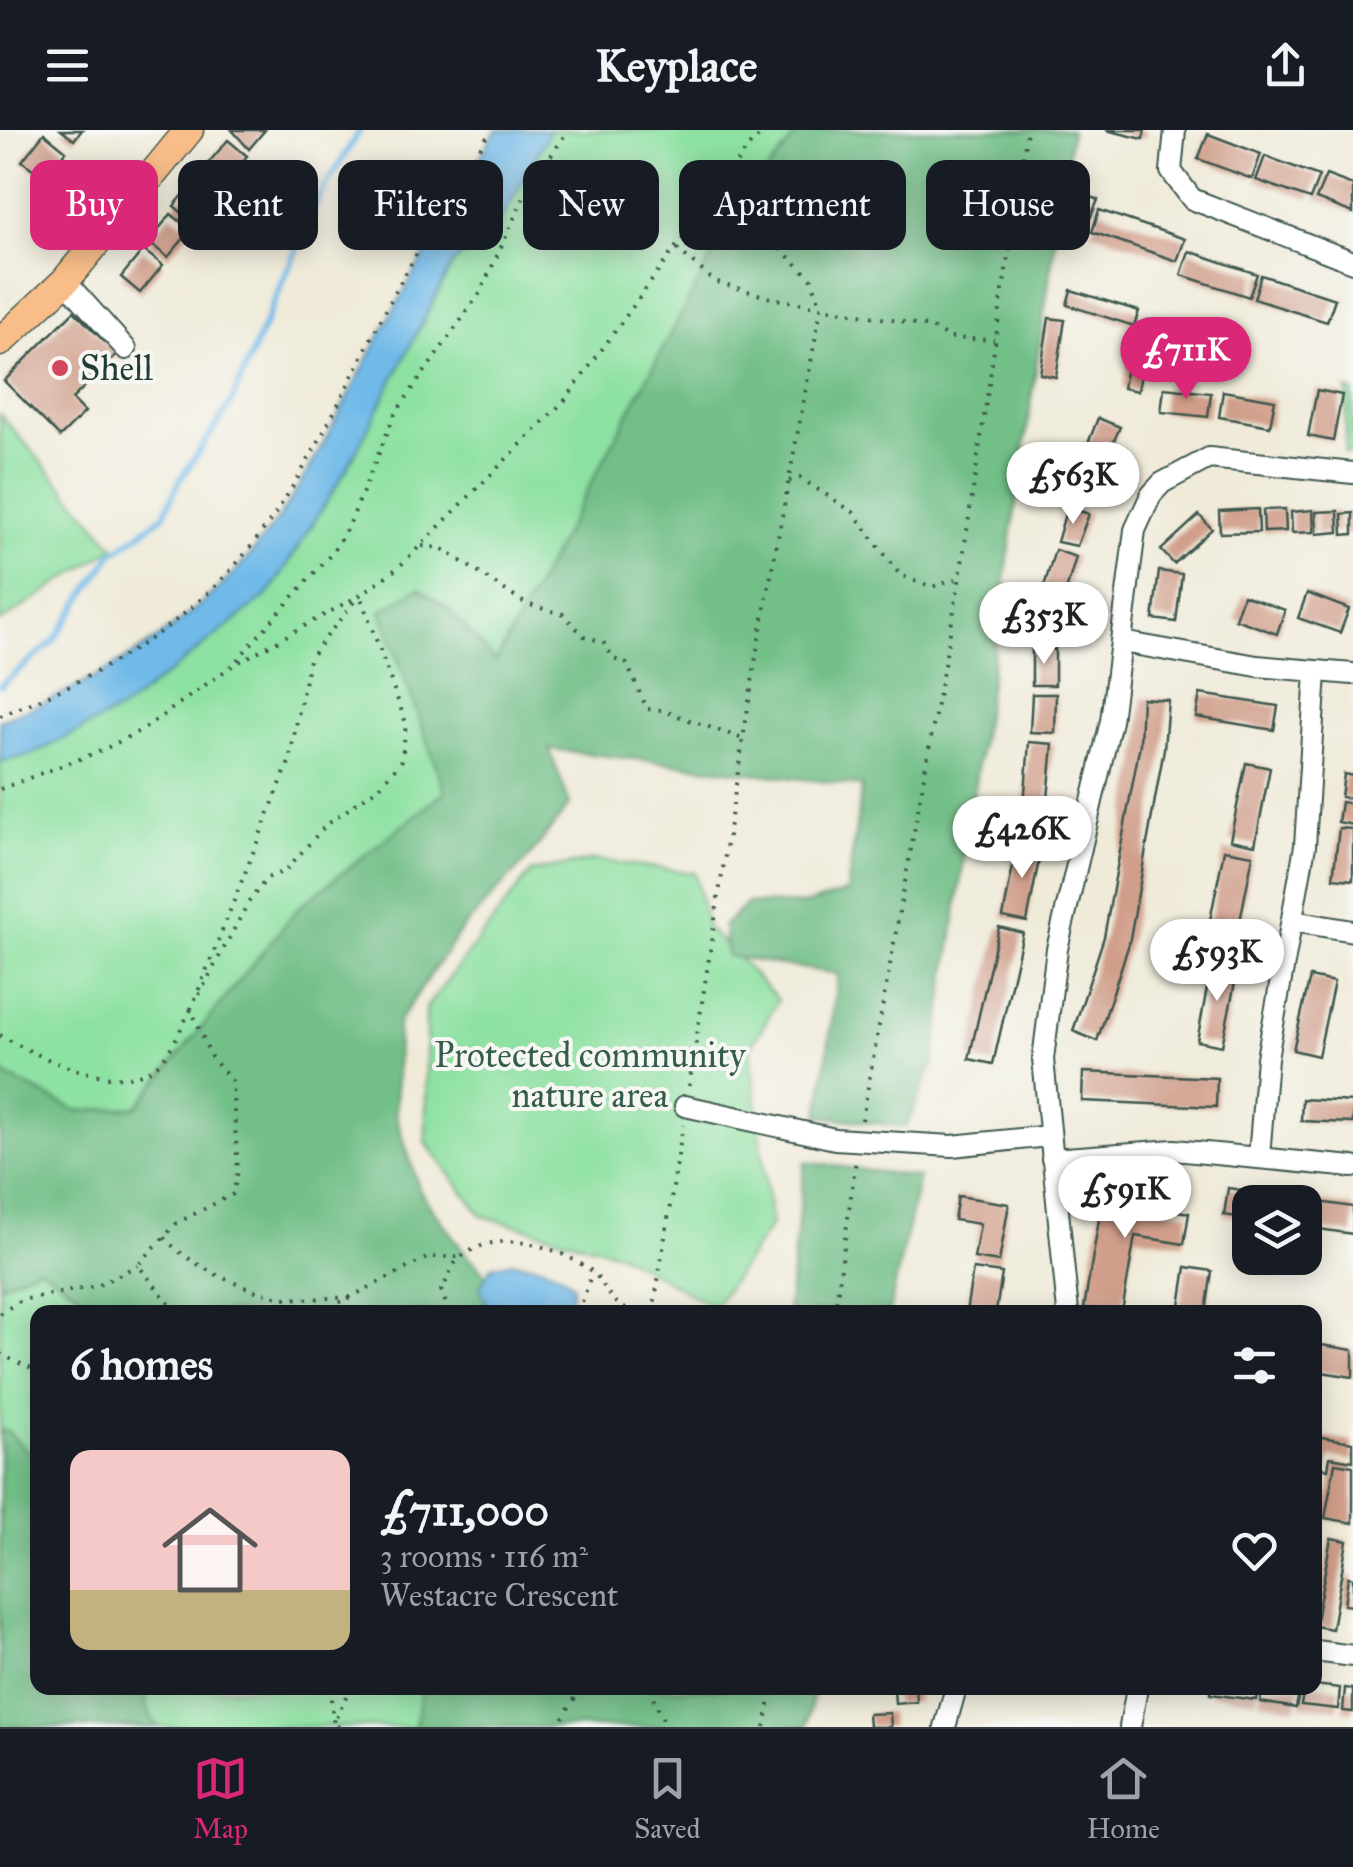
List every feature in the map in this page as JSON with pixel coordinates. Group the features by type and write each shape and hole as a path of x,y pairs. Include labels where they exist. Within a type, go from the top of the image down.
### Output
{"highway":[{"path":"0,342 65,281 189,130"}],"street":[{"path":"1175,130 1172,171 1192,199 1353,262"},
{"path":"65,281 126,348"},
{"path":"1067,1305 1043,1060 1057,949 1111,721 1135,530 1150,495 1176,472 1224,456 1353,473"},
{"path":"1122,642 1316,672 1353,674"},
{"path":"1259,1157 1267,1058 1305,846 1316,672"},
{"path":"1293,920 1353,931"},
{"path":"686,1106 834,1139 952,1146 1050,1136"},
{"path":"1052,1158 1142,1150 1353,1168"},
{"path":"1322,1653 1353,1656"},
{"path":"945,1727 954,1695"},
{"path":"1130,1727 1136,1695"}],"path":[{"path":"0,716 61,691 122,658 228,573 254,542 318,442 414,257 491,130"},
{"path":"232,666 332,553 350,523 395,414 480,293 524,198 568,130"},
{"path":"741,160 752,142 769,130"},
{"path":"836,1305 858,1139 960,578 1027,130"},
{"path":"0,790 103,750 145,728 232,666 360,594 422,546 566,399 679,246"},
{"path":"677,249 714,280 821,308 931,327 948,338 994,340"},
{"path":"654,1305 744,739 821,308 812,278 782,250"},
{"path":"789,480 800,478 853,512 900,574 932,587 960,578"},
{"path":"422,546 442,548 510,596 563,614 584,636 603,642 614,659 627,664 647,709 661,710 744,739"},
{"path":"0,1035 43,1059 90,1074 138,1074 159,1064 248,903 268,878 285,871 325,826 380,786 402,760 406,723 360,594"},
{"path":"0,1314 22,1300 97,1286 138,1265 178,1223 232,1194 238,1171 232,1081 210,1057 191,1009 289,762 309,660 360,594"},
{"path":"164,1238 203,1270 252,1286 290,1298 352,1298"},
{"path":"336,1305 429,1257 461,1256 505,1239 550,1250 592,1272 611,1302 617,1305"},
{"path":"446,1305 441,1290 461,1256"},
{"path":"138,1265 173,1305"},
{"path":"581,1305 592,1272"},
{"path":"0,1354 30,1368"},
{"path":"331,1695 336,1727"},
{"path":"335,1720 347,1695"},
{"path":"557,1727 577,1695"},
{"path":"652,1695 666,1727"},
{"path":"765,1727 771,1695"}],"green space":[{"name":"Protected community nature area","path":"550,130 1071,130 1067,160 926,160 926,250 1053,250 934,1061 906,1127 819,1116 839,974 738,958 778,1000 750,1049 771,1225 715,1305 618,1253 482,1216 426,1143 426,1008 531,872 595,860 695,873 707,928 725,945 724,925 748,903 804,905 847,892 862,786 496,661 570,804 529,857 461,930 398,1022 396,1115 420,1192 463,1250 514,1305 30,1305 30,1695 813,1695 807,1727 0,1727 0,762 31,755 124,708 269,594 348,467 452,265 466,250 503,250 503,217 523,180 523,250 659,250 659,160 534,160"},
{"path":"800,130 1071,130 1067,160 926,160 926,250 1053,250 934,1061 906,1127 819,1116 838,974 727,956 724,925 748,903 804,905 847,892 862,786 549,749 570,804 529,857 461,930 398,1022 396,1115 420,1192 463,1250 514,1305 96,1305 39,1267 0,1285 0,1068 9,1078 78,1111 137,1107 299,907 445,792 381,611 419,588 447,608 496,661 716,250 906,250 906,160 776,160"},
{"path":"1347,390 1353,392 1353,453 1345,454"},
{"path":"0,414 115,547 0,622"},
{"path":"805,1162 919,1177 891,1305 788,1305"},
{"path":"0,1430 7,1431 30,1453 30,1695 146,1695 146,1707 157,1727 0,1727"},
{"path":"421,1695 813,1695 807,1727 415,1727"}],"water":[{"path":"496,130 550,130 534,160 523,160 523,180 503,217 503,160 479,160"},
{"path":"427,250 466,250 452,265 348,467 269,594 124,708 31,755 0,762 0,720 94,678 152,642 205,600 254,551 311,465"},
{"path":"527,1263 560,1274 573,1285 570,1305 487,1305 480,1286 492,1266"}],"building":[{"path":"61,130 82,130 74,140"},
{"path":"232,130 265,130 249,149"},
{"path":"1106,130 1145,130 1143,139"},
{"path":"44,133 66,151 59,160 30,160 30,167 22,161"},
{"path":"1208,134 1261,154 1252,179 1198,159"},
{"path":"228,140 247,156 244,160 211,160"},
{"path":"1265,156 1319,176 1310,199 1256,180"},
{"path":"1326,175 1353,185 1353,213 1316,199"},
{"path":"1090,197 1098,200 1090,219"},
{"path":"1099,210 1185,239 1177,261 1092,232"},
{"path":"171,214 178,220 178,245 168,257 158,250 158,230"},
{"path":"143,250 163,265 140,293 121,277"},
{"path":"1189,251 1257,274 1249,297 1181,275"},
{"path":"1261,275 1335,299 1327,322 1254,299"},
{"path":"1071,290 1139,311 1134,326 1067,305"},
{"name":"Shell","path":"74,311 117,354 72,399 85,412 60,437 4,381"},
{"path":"1049,318 1065,320 1056,377 1040,374"},
{"path":"1133,335 1148,338 1138,391 1123,388"},
{"path":"1164,388 1211,393 1208,417 1161,412"},
{"path":"1317,390 1342,395 1333,441 1308,436"},
{"path":"1223,391 1275,400 1270,426 1219,417"},
{"path":"1098,418 1120,427 1106,459 1085,451"},
{"path":"1080,460 1103,470 1090,504 1068,495"},
{"path":"1067,507 1089,514 1077,546 1057,542"},
{"path":"1258,509 1259,532 1220,533 1219,511"},
{"path":"1285,509 1286,531 1264,532 1263,510"},
{"path":"1313,510 1314,532 1292,533 1291,512"},
{"path":"1338,511 1339,532 1317,534 1316,512"},
{"path":"1353,513 1353,534 1343,535 1342,514"},
{"path":"1199,515 1212,529 1174,564 1161,550"},
{"path":"1055,550 1076,557 1065,594 1043,590"},
{"path":"1159,571 1182,574 1176,622 1153,619"},
{"path":"1307,593 1349,609 1340,633 1298,618"},
{"path":"1243,595 1285,610 1277,634 1235,619"},
{"path":"1042,599 1066,604 1058,641 1036,635"},
{"path":"1055,649 1055,685 1032,685 1032,650"},
{"path":"1032,694 1056,694 1055,733 1030,732"},
{"path":"1200,694 1278,706 1274,730 1196,717"},
{"path":"1142,698 1168,700 1164,749 1129,944 1097,1041 1073,1031 1104,937 1140,744"},
{"path":"1029,742 1053,744 1045,832 1022,830"},
{"path":"1246,763 1270,768 1255,845 1230,840"},
{"path":"1344,774 1353,776 1353,799 1341,797"},
{"path":"1341,802 1353,804 1353,825 1338,822"},
{"path":"1339,828 1353,829 1353,880 1333,878"},
{"path":"1018,839 1042,844 1027,922 1003,917"},
{"path":"1224,850 1253,855 1233,957 1204,951"},
{"path":"999,927 1023,933 993,1064 969,1059"},
{"path":"1212,962 1238,968 1222,1046 1197,1041"},
{"path":"1310,977 1334,982 1318,1056 1293,1050"},
{"path":"1083,1072 1217,1078 1216,1107 1082,1101"},
{"path":"1302,1099 1353,1102 1353,1123 1301,1121"},
{"path":"1106,1178 1140,1184 1137,1204 1189,1213 1184,1244 1135,1236 1123,1305 1085,1305"},
{"path":"1228,1188 1232,1189 1232,1216 1224,1215"},
{"path":"958,1196 1009,1204 999,1262 974,1258 980,1224 954,1220"},
{"path":"1322,1202 1353,1207 1353,1234 1322,1229"},
{"path":"1186,1267 1212,1271 1207,1305 1180,1305"},
{"path":"973,1269 1002,1273 997,1305 967,1305"},
{"path":"1322,1345 1353,1350 1353,1377 1322,1372"},
{"path":"1322,1437 1353,1442 1353,1461 1330,1457 1328,1469 1322,1468"},
{"path":"1335,1463 1353,1466 1353,1523 1325,1518"},
{"path":"1331,1538 1347,1541 1332,1629 1322,1627 1322,1588"},
{"path":"1348,1577 1353,1578 1353,1606 1344,1605"},
{"path":"1322,1686 1340,1688 1338,1709 1301,1705 1303,1695 1322,1695"},
{"path":"1345,1688 1353,1689 1353,1712 1343,1711"},
{"path":"894,1695 916,1695 917,1702 895,1704"},
{"path":"1218,1695 1257,1695 1256,1700"},
{"path":"1261,1695 1299,1695 1296,1708 1260,1702"},
{"path":"890,1713 891,1727 869,1727 868,1714"}],"waterway":[{"path":"0,686 53,642 112,554 163,516 180,480 230,405 318,199 360,130"}],"place":[{"name":"Shell","path":"60,368"}]}
